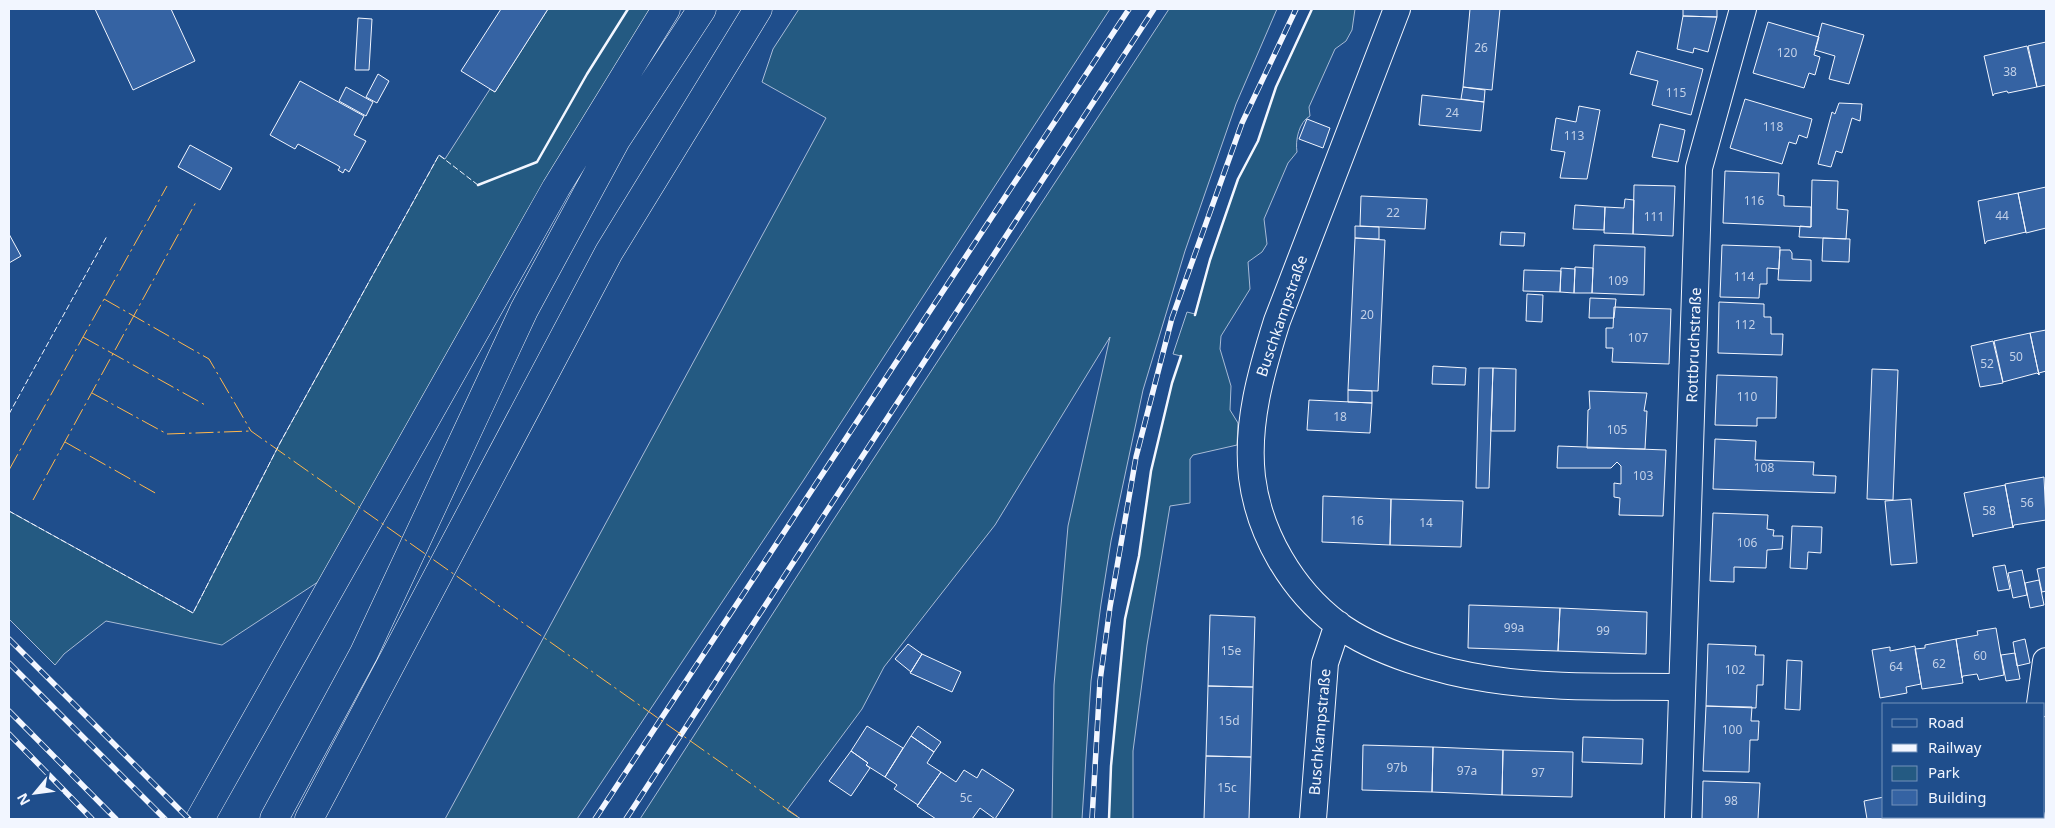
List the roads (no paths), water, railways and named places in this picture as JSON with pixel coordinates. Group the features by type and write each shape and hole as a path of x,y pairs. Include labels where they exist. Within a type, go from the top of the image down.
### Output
{"highway":[{"path":"200,819 556,188 666,9"},
{"path":"274,819 364,653 524,310 616,140 702,9"},
{"path":"309,819 609,252 758,9"}],"street":[{"name":"Buschkampstraße","path":"1313,819 1325,664 1338,624 1291,576 1271,543 1260,514 1252,478 1251,444 1254,411 1261,371 1276,321 1397,9"},
{"name":"Rottbruchstraße","path":"1678,819 1700,168 1743,9"},
{"path":"1338,624 1382,648 1419,662 1489,679 1521,683 1682,687"},
{"path":"2040,703 2046,661"}],"railway":[{"path":"595,819 1129,9"},
{"path":"626,819 1154,9"},
{"path":"1092,819 1100,681 1110,607 1136,457 1172,318 1242,123 1296,9"},
{"path":"9,639 189,819"},
{"path":"9,663 165,819"},
{"path":"9,711 116,819"},
{"path":"9,734 92,819"}]}
